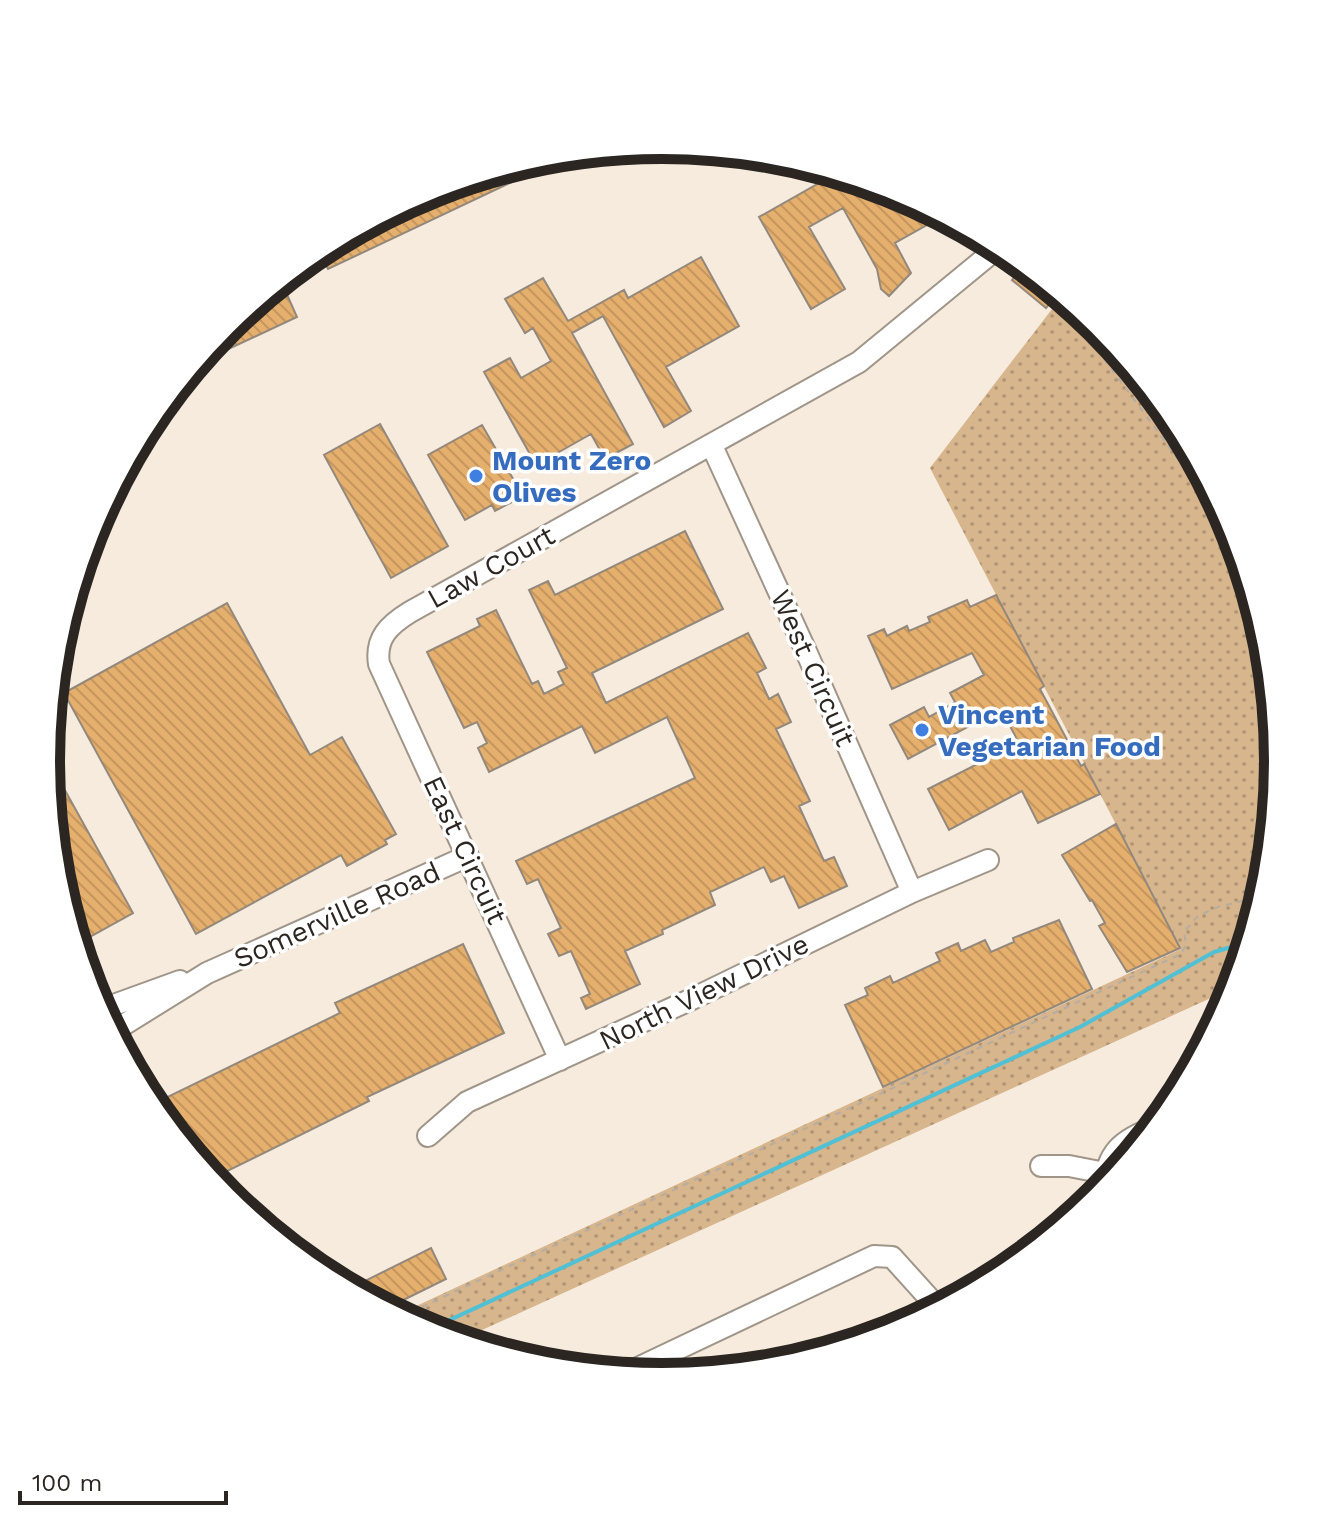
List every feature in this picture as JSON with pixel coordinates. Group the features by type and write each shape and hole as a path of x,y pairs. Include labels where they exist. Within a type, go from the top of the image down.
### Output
{"street":[{"name":"Law Court","path":"380,639 388,628 410,612 859,362 988,256"},
{"name":"West Circuit","path":"712,446 912,892"},
{"name":"East Circuit","path":"380,639 379,664 560,1060"},
{"name":"Somerville Road","path":"121,1026 207,973 468,856"},
{"name":"North View Drive","path":"428,1136 467,1102 692,999 912,892 988,860"},
{"name":"Somerville Road","path":"112,1005 207,973"},
{"path":"1115,1159 1122,1143 1132,1138"},
{"path":"1041,1166 1069,1166 1097,1179"},
{"path":"647,1364 874,1256 892,1257 931,1301"}],"path":[{"path":"1098,345 1104,359 1198,487"},
{"path":"415,1310 1181,954 1186,945 1184,932 1198,916 1248,900"}],"shaded area":[{"path":"1055,305 1089,335 1115,364 1184,460 1203,495 1233,568 1253,644 1264,722 1264,801 1260,840 1244,917 1218,995 474,1334 411,1309 1181,949 930,468"}],"building":[{"path":"525,176 328,269 325,263 328,261 396,221 469,191"},
{"path":"821,182 822,185 826,182 856,191 932,222 895,243 911,273 889,296 881,289 877,269 843,208 809,227 845,289 811,309 759,217"},
{"path":"701,257 739,326 666,367 691,411 664,427 603,316 572,333 633,444 605,459 591,434 536,465 484,372 510,358 521,378 551,361 533,328 525,333 505,299 543,278 568,321 624,290 628,298"},
{"path":"1016,275 1051,302 1046,308 1012,280"},
{"path":"286,292 297,317 220,353"},
{"path":"380,424 448,546 391,578 324,455"},
{"name":"Mount Zero Olives","path":"482,425 523,496 495,511 492,505 465,520 428,455"},
{"path":"685,531 723,609 592,673 606,703 748,633 766,668 757,673 769,699 778,694 791,722 776,729 810,801 799,806 824,861 834,857 847,886 799,908 784,876 771,882 764,867 710,892 715,905 625,951 640,984 586,1009 581,998 590,994 571,951 559,956 548,934 561,928 538,879 527,884 516,861 695,778 667,717 595,753 582,726 489,772 478,748 487,743 477,722 464,728 427,652 480,626 477,619 496,610 532,684 538,681 544,694 564,684 558,672 567,668 529,590 548,581 555,595"},
{"path":"996,595 1044,686 1040,689 1081,766 1084,764 1100,794 1038,823 1022,791 949,830 928,789 1019,743 1001,709 908,759 890,725 924,707 929,717 955,702 950,693 984,675 972,653 892,689 868,636 884,629 887,636 907,626 909,631 930,622 928,617 967,600 970,607"},
{"path":"227,603 310,755 342,737 396,834 385,840 387,844 347,866 341,855 196,934 64,693"},
{"path":"61,782 133,913 87,938 65,840"},
{"path":"1116,824 1180,948 1127,972 1099,926 1105,923 1062,855"},
{"path":"1059,920 1092,989 883,1087 845,1005 868,995 865,988 890,976 893,983 940,961 936,953 958,943 961,951 985,940 991,952 1014,942 1013,938"},
{"path":"463,944 504,1033 367,1097 369,1101 223,1173 164,1099 340,1013 335,1003"},
{"path":"431,1248 446,1279 398,1303 361,1283"}],"waterway":[{"path":"444,1323 1080,1027 1214,952 1236,946"}],"place":[{"name":"Mount Zero Olives","path":"476,476"},
{"name":"Vincent Vegetarian Food","path":"922,730"}]}
